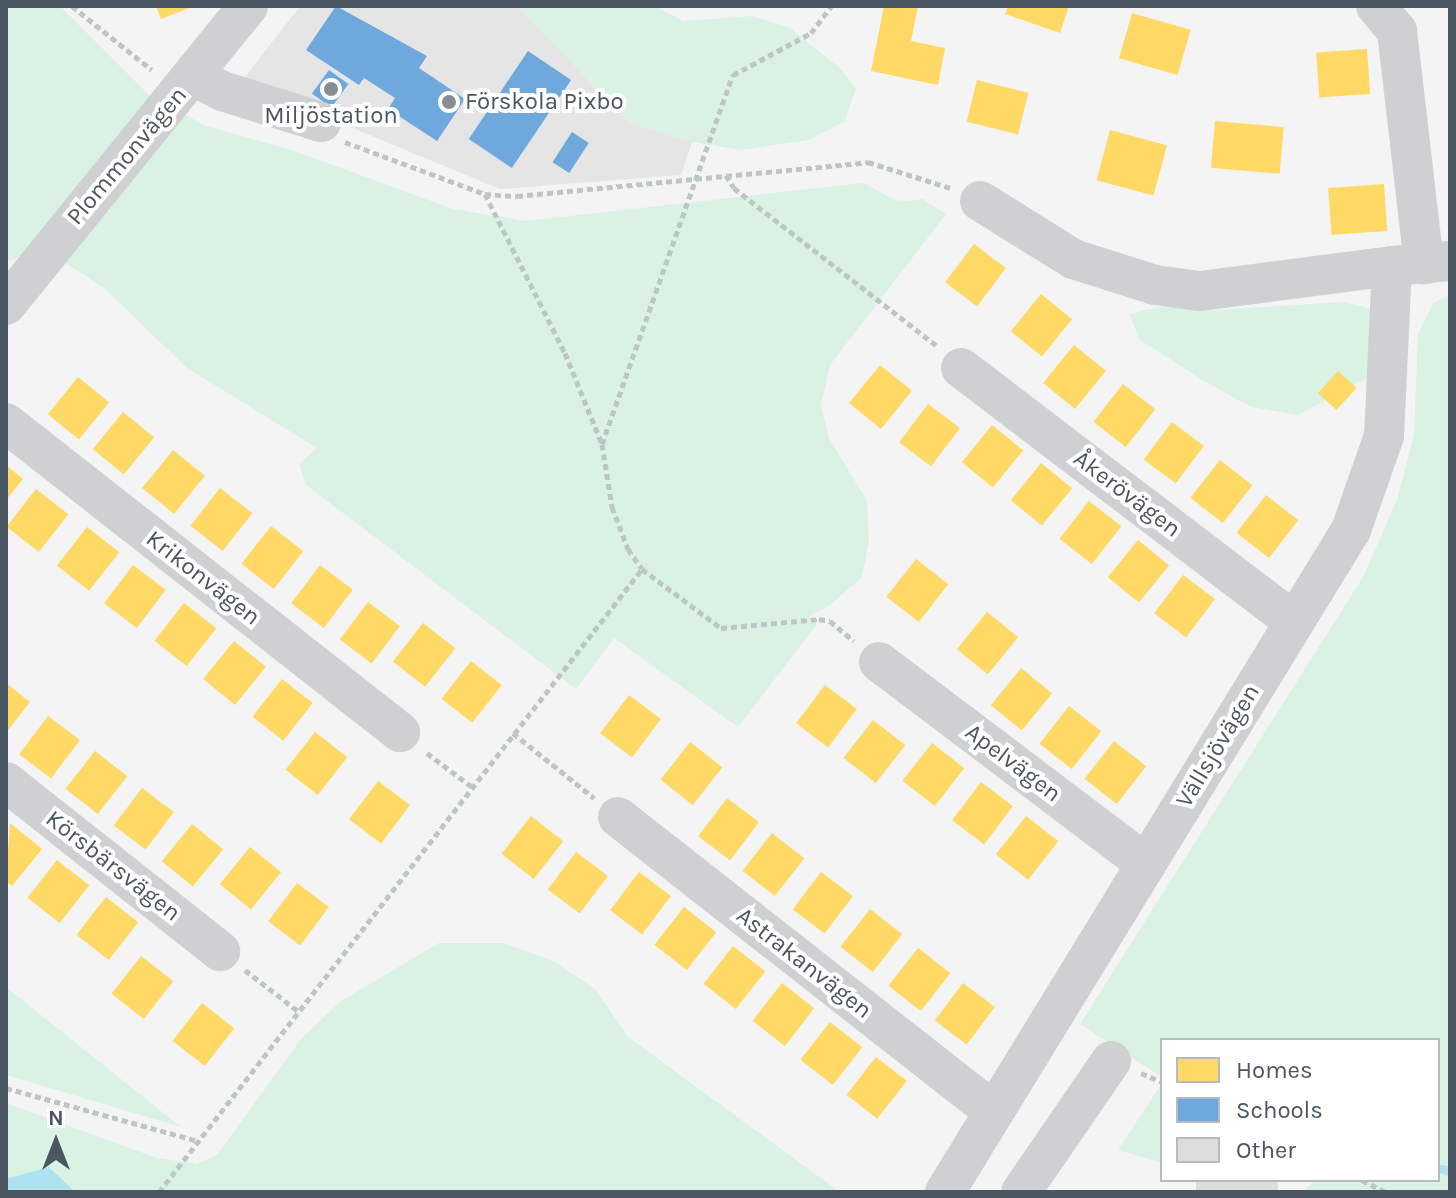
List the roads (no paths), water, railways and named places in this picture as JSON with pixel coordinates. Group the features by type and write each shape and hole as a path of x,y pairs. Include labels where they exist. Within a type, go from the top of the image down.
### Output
{"street":[{"name":"Plommonvägen","path":"6,305 248,6"},
{"name":"Vällsjövägen","path":"947,1191 991,1109 1351,530 1371,483 1422,264 1397,31 1376,6"},
{"path":"187,84 222,91 330,131"},
{"path":"980,201 1073,259 1155,285 1200,291 1422,264"},
{"name":"Åkerövägen","path":"961,368 1293,621"},
{"name":"Krikonvägen","path":"6,423 400,732"},
{"name":"Apelvägen","path":"879,662 1146,864"},
{"name":"Körsbärsvägen","path":"6,782 220,951"},
{"name":"Astrakanvägen","path":"618,817 991,1109"},
{"path":"1021,1192 1111,1061"}],"water":[{"path":"49,1167 75,1192 6,1192 6,1179"}],"waterway":[{"path":"1442,1169 1450,1171"}],"place":[{"name":"Miljöstation","path":"331,89"},
{"name":"Förskola Pixbo","path":"449,102"}]}
